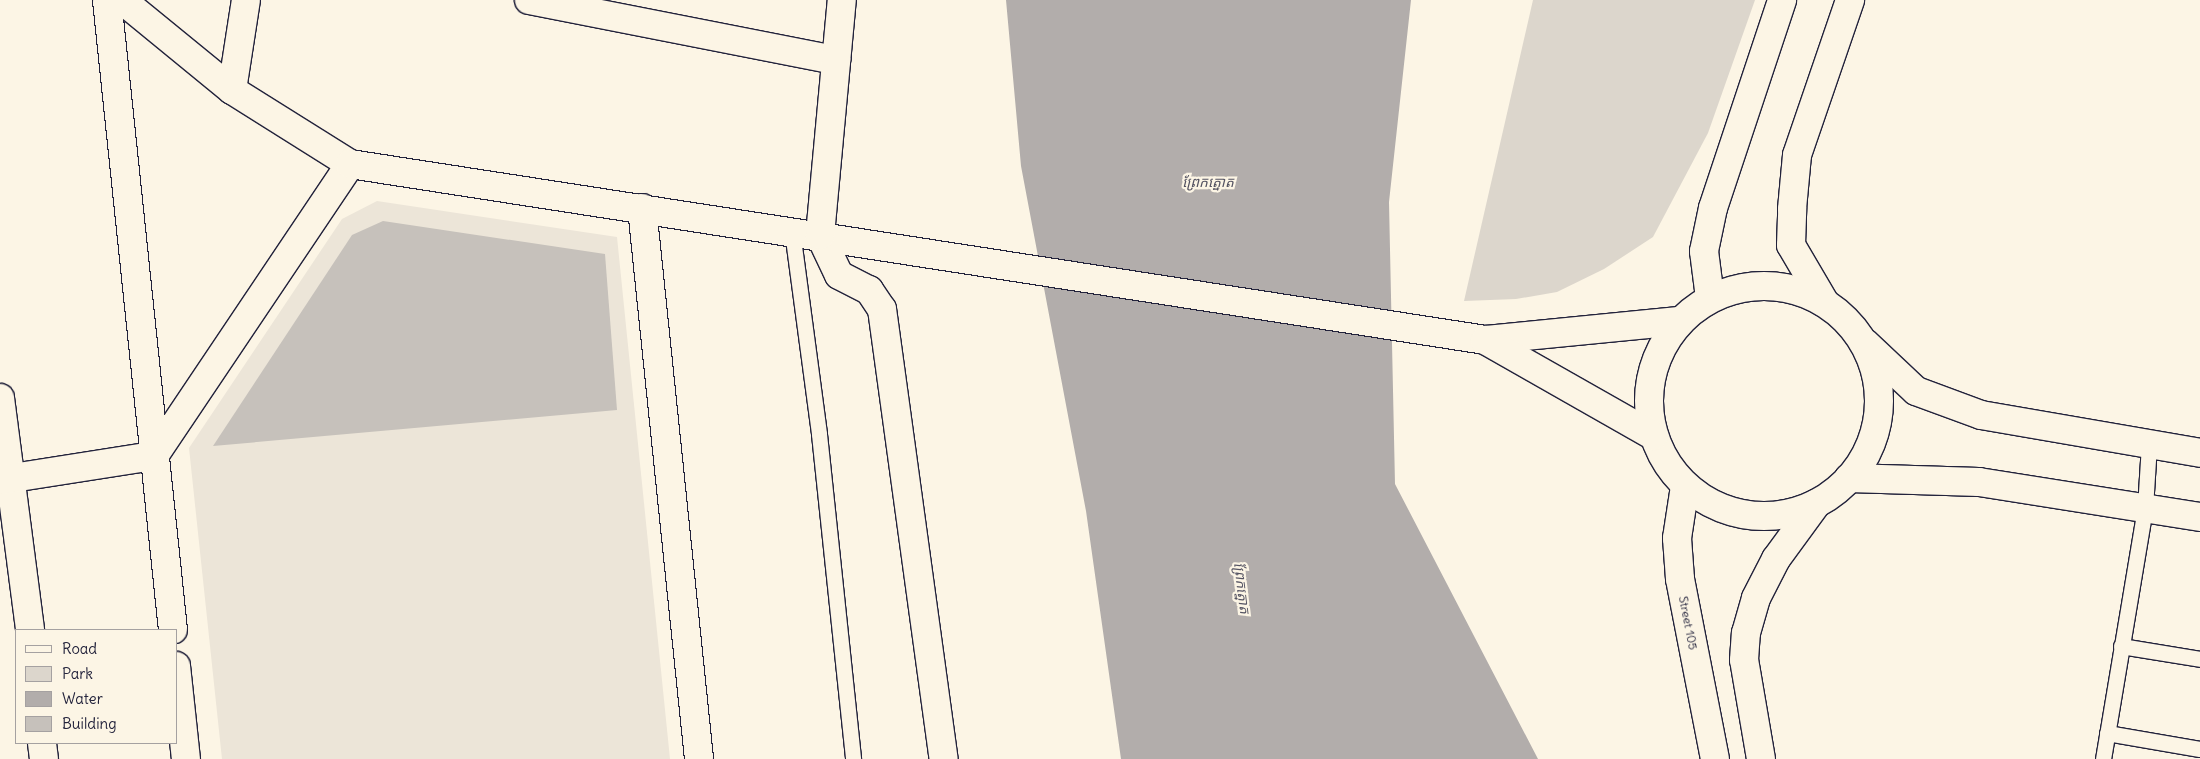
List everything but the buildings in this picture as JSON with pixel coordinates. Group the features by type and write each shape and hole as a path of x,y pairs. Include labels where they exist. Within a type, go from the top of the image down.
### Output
{"street":[{"path":"107,0 173,629"},
{"path":"122,0 232,90 350,164 820,235 875,247 1485,340 1680,321"},
{"path":"232,90 246,0"},
{"path":"529,0 836,60"},
{"path":"842,0 820,235 839,275 869,290 882,309 944,759"},
{"path":"1710,298 1704,251 1713,208 1782,0"},
{"path":"1825,303 1791,245 1792,209 1797,155 1850,0"},
{"path":"6,479 154,456 350,164"},
{"path":"642,208 700,759"},
{"path":"1817,503 1772,516 1748,515 1718,506 1685,486 1666,462 1654,436 1648,406 1652,375 1662,346 1680,321 1710,298 1738,288 1768,285 1798,290 1825,303 1845,319 1861,339 1916,391 1980,415 2200,453"},
{"path":"1762,759 1744,660 1746,633 1756,598 1776,559 1817,503 1849,478 1874,434 1878,410 1872,361 1861,339"},
{"path":"1485,340 1654,436"},
{"path":"0,398 6,479 30,629"},
{"path":"1849,478 1980,482 2200,517"},
{"name":"Street 105","path":"1685,486 1677,538 1680,579 1715,759"},
{"path":"178,685 186,759"},
{"path":"42,744 44,759"}],"lane":[{"path":"792,231 819,434 853,759"},
{"path":"2103,759 2145,508 2149,444"},
{"path":"2121,646 2200,659"},
{"path":"2107,733 2200,749"}],"shaded area":[{"path":"377,201 617,237 670,759 222,759 189,448 342,219"}],"green space":[{"path":"1533,0 1755,0 1708,133 1653,237 1604,269 1557,292 1516,299 1464,301"}],"water":[{"name":"ព្រែកត្នោត","path":"1006,0 1411,0 1389,202 1395,484 1538,759 1121,759 1086,511 1021,166"}]}
